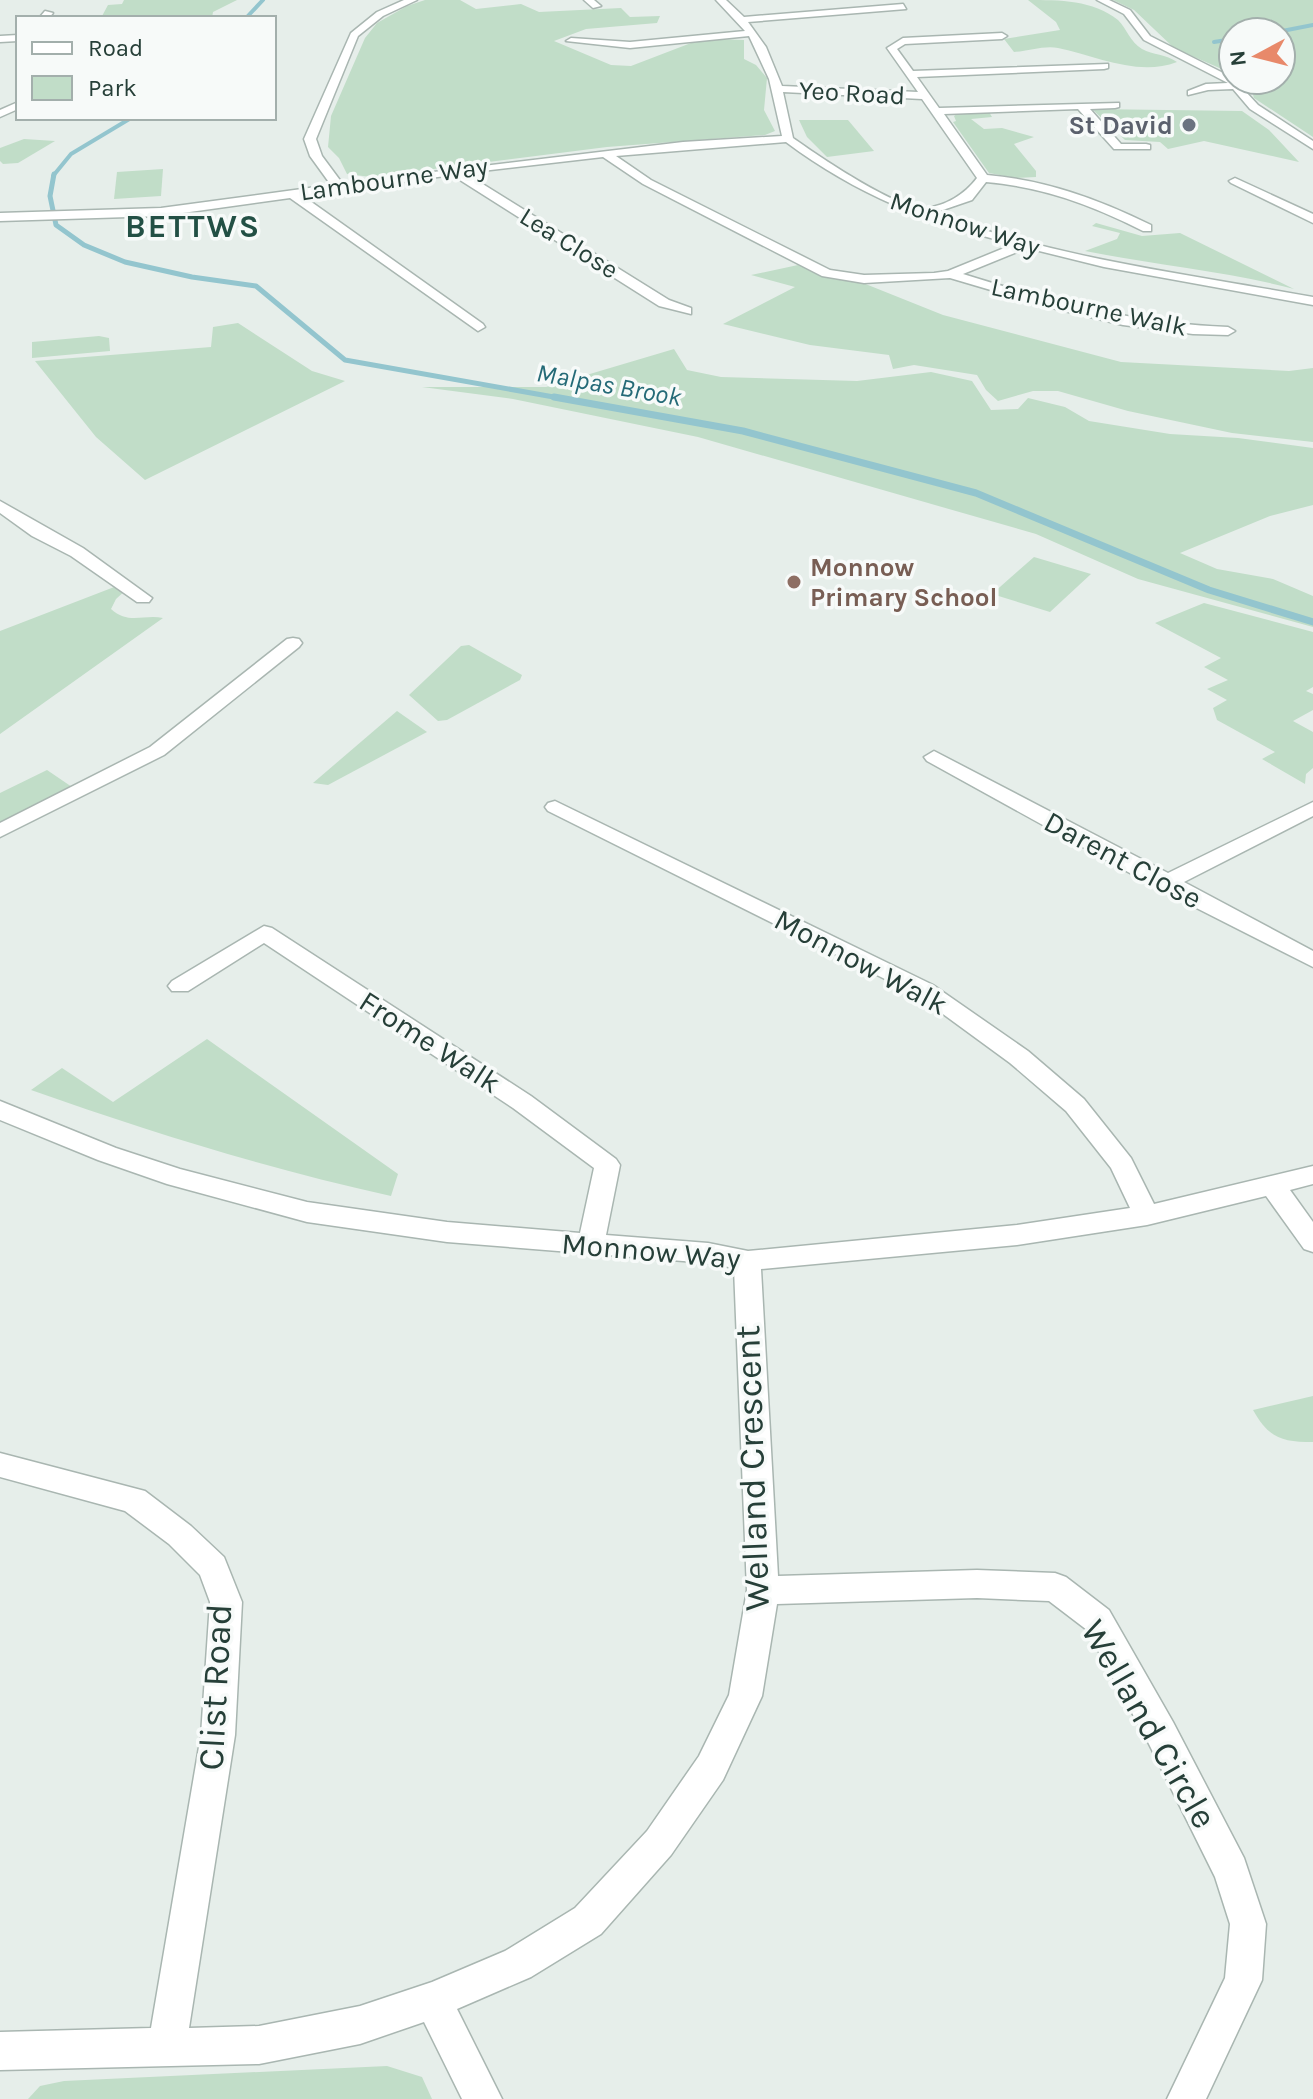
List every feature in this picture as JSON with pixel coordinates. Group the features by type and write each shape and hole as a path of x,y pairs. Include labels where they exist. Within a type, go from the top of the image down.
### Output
{"street":[{"path":"338,186 316,156 310,139 354,35 380,14 412,0"},
{"path":"721,0 743,20 775,71 788,139"},
{"path":"1102,0 1127,12 1147,38 1217,76"},
{"path":"743,20 903,7"},
{"path":"571,41 630,45 752,33"},
{"path":"1002,36 914,40 895,44 892,48 983,178 1031,184 1096,202 1147,228"},
{"path":"912,74 1104,66"},
{"path":"1192,93 1217,87"},
{"name":"Yeo Road","path":"777,89 927,96"},
{"path":"1245,96 1254,107 1313,146"},
{"path":"938,111 1115,105"},
{"path":"1081,106 1118,147 1146,147"},
{"name":"Lambourne Way","path":"0,217 161,212 454,171 683,145 788,139"},
{"name":"Monnow Way","path":"788,139 848,180 921,213 1023,245 1313,301"},
{"path":"606,154 647,182 827,273 864,279 911,279 951,274 1023,245"},
{"name":"Lea Close","path":"454,171 664,303 686,311"},
{"path":"921,213 968,197 979,188 983,178"},
{"path":"1235,181 1313,219"},
{"path":"291,193 478,327"},
{"name":"Lambourne Walk","path":"951,274 1067,307 1136,322 1201,331 1228,331"},
{"path":"0,506 38,532 77,552 143,598"},
{"path":"0,831 157,751 293,643"},
{"name":"Darent Close","path":"934,757 1313,960"},
{"name":"Monnow Walk","path":"555,807 925,990 1019,1057 1075,1105 1122,1164 1147,1215"},
{"path":"1165,883 1313,808"},
{"name":"Frome Walk","path":"180,986 264,933 522,1102 607,1165 591,1245"},
{"name":"Monnow Way","path":"0,1110 148,1168 307,1212 447,1232 708,1253 748,1261 1017,1235 1147,1215 1313,1175"},
{"path":"1273,1186 1313,1242"},
{"name":"Welland Crescent","path":"0,2051 259,2045 360,2025 433,2000 518,1964 588,1921 659,1843 711,1768 745,1696 763,1590 747,1297 748,1261"},
{"name":"Clist Road","path":"0,1465 134,1500 180,1535 213,1567 226,1602 218,1735 167,2046"},
{"name":"Welland Circle","path":"763,1590 977,1584 1055,1587 1098,1620 1161,1733 1231,1871 1248,1924 1243,1980 1186,2099"},
{"path":"433,2000 483,2099"}],"green space":[{"path":"124,0 237,0 213,12 212,16 102,16 108,5 122,4"},
{"path":"425,0 460,0 476,9 521,4 539,12 621,8 630,17 660,16 657,23 586,29 554,41 611,65 631,66 691,43 716,39 744,40 744,59 756,65 767,78 764,110 775,131 765,135 607,147 371,177 347,174 339,158 328,147 331,116 365,38 377,23"},
{"path":"1028,0 1064,1 1098,8 1118,20 1142,49 1177,62 1162,66 1132,66 1053,47 1014,52 1004,39 1060,30 1056,22"},
{"path":"1113,0 1313,0 1313,137 1253,96 1297,96 1297,16 1217,16 1217,67 1174,48 1134,10"},
{"path":"1092,109 1242,111 1269,130 1299,162 1204,141 1168,149 1160,142 1125,140"},
{"path":"989,112 992,117 971,119 984,129 1002,128 1034,137 1014,144 1036,171 1036,177 1016,178 989,173 953,122 957,114"},
{"path":"799,120 848,120 874,151 827,157 807,137"},
{"path":"24,139 55,141 18,163 3,164 0,148"},
{"path":"163,169 161,196 114,199 117,172"},
{"path":"1096,223 1142,236 1180,233 1294,289 1242,277 1085,251 1117,239 1120,233 1092,226"},
{"path":"798,265 833,279 863,283 943,315 1121,362 1289,371 1313,368 1313,442 1232,433 1128,411 1058,391 1033,391 998,401 986,390 977,375 914,365 893,369 889,355 810,345 723,324 795,287 751,275"},
{"path":"238,323 312,371 345,381 145,480 96,437 35,361 211,347 213,327"},
{"path":"99,336 109,338 110,351 32,358 32,342"},
{"path":"674,349 687,370 721,377 857,381 931,372 972,381 991,410 1018,409 1028,398 1065,407 1089,421 1170,434 1238,438 1313,448 1313,505 1270,516 1180,553 1217,569 1273,579 1313,596 1313,627 1138,579 1036,534 698,437 513,399 422,387 546,387"},
{"path":"1034,557 1091,574 1050,612 992,594"},
{"path":"122,584 128,588 116,599 111,609 117,614 130,618 163,618 0,734 0,631"},
{"path":"1204,603 1313,632 1313,687 1306,691 1313,694 1313,710 1293,721 1313,732 1313,768 1306,774 1305,784 1262,759 1275,752 1217,720 1213,708 1227,700 1207,689 1228,680 1204,667 1221,658 1155,623"},
{"path":"469,645 522,675 520,680 447,720 438,721 409,695 461,646"},
{"path":"397,711 427,732 328,785 313,783"},
{"path":"47,770 72,787 0,822 0,793"},
{"path":"207,1039 398,1174 391,1196 210,1149 31,1090 62,1068 113,1102"},
{"path":"1313,1396 1313,1442 1292,1441 1277,1436 1265,1427 1253,1410"},
{"path":"387,2066 422,2077 432,2099 28,2099 40,2086 64,2081"}],"waterway":[{"name":"Malpas Brook","path":"248,16 263,0"},
{"path":"1297,28 1313,25"},
{"name":"Malpas Brook","path":"54,175 71,154 128,120"},
{"name":"Malpas Brook","path":"54,175 50,196 56,225 84,245 125,262 192,277 256,286 345,360 565,399"},
{"name":"Malpas Brook","path":"554,397 743,431 976,493 1209,590 1313,622"}],"place":[{"name":"St David","path":"1189,125"},
{"name":"Monnow Primary School","path":"794,582"}],"district":[{"name":"BETTWS","path":"193,226"}]}
